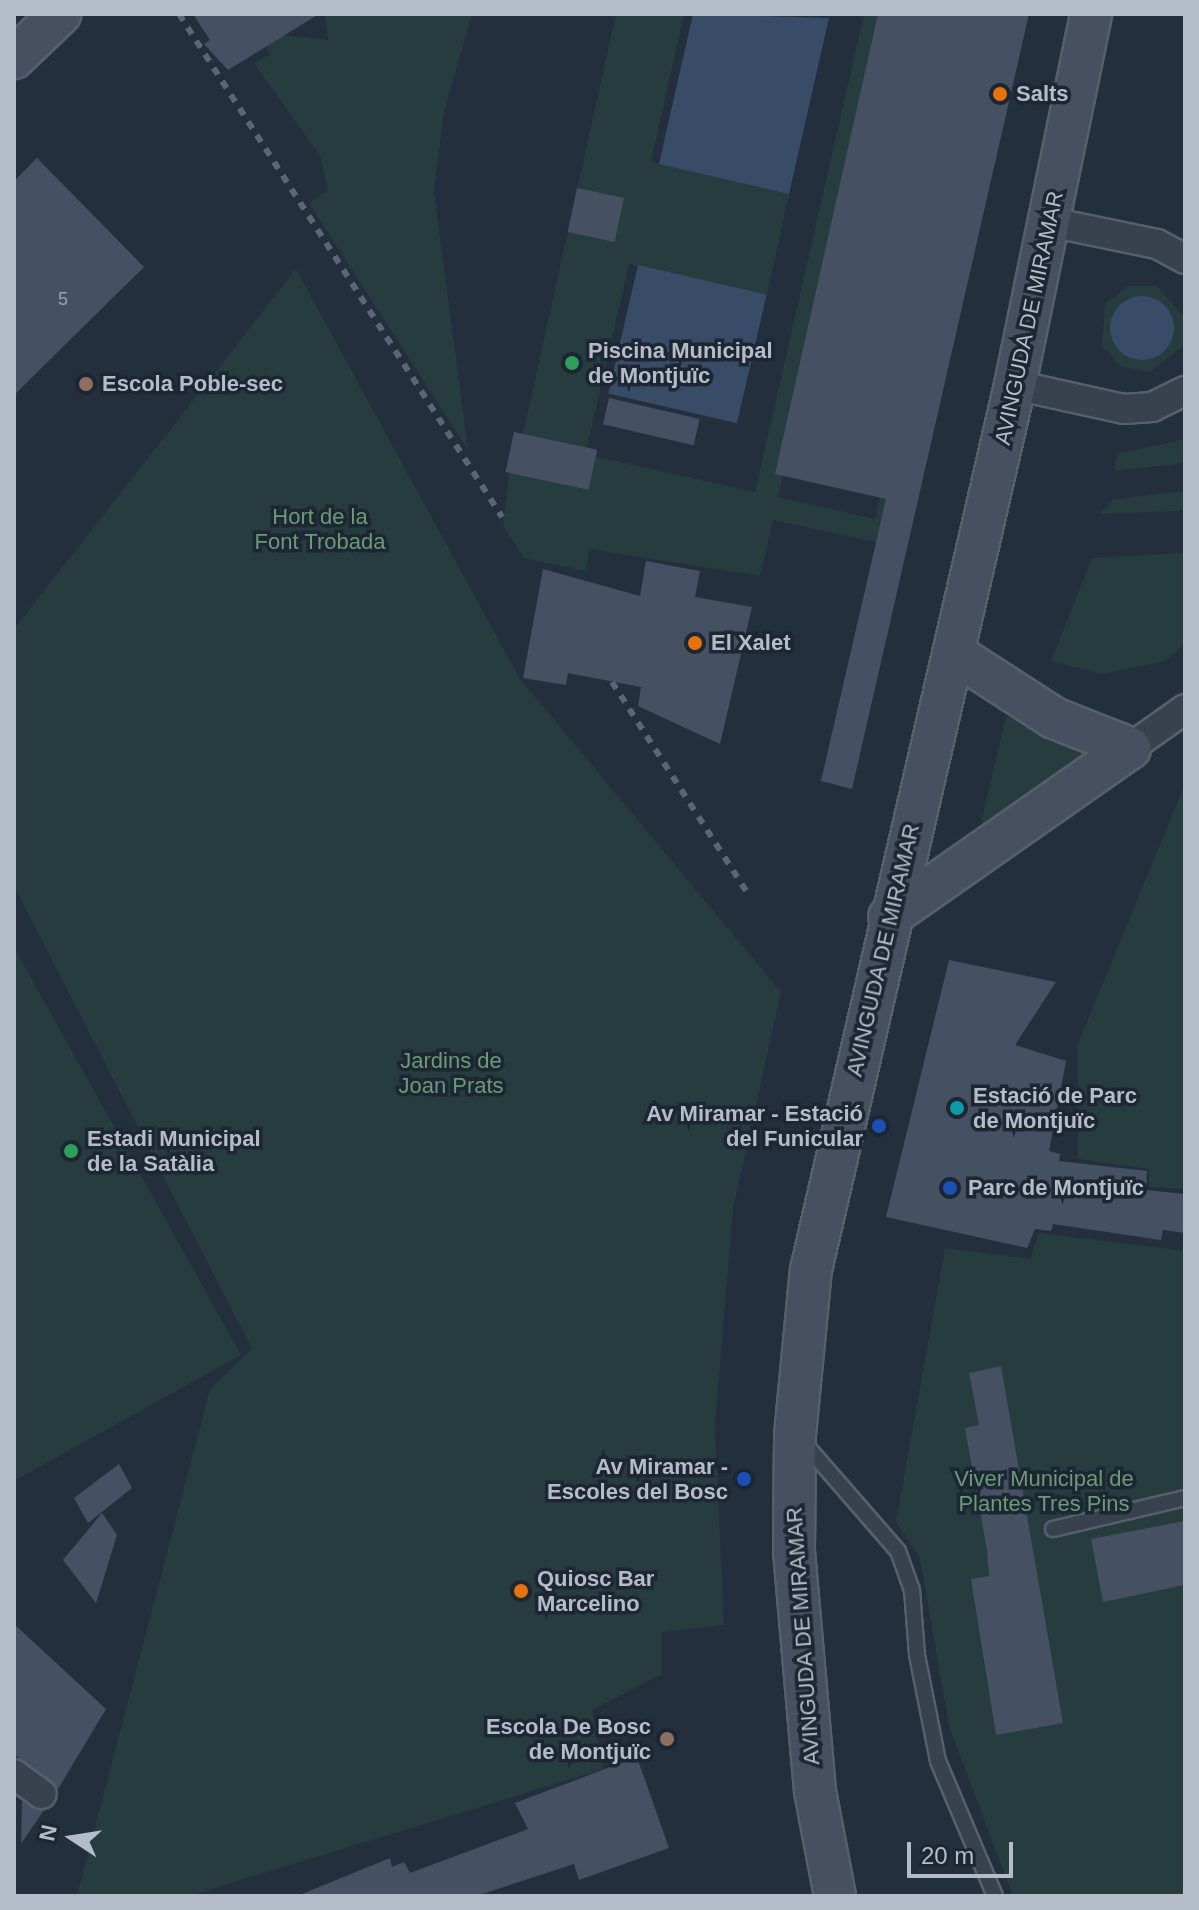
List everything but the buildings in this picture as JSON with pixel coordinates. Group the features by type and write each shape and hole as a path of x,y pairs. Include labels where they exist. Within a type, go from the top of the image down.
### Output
{"street":[{"path":"14,58 60,14"},
{"name":"AVINGUDA DE MIRAMAR","path":"835,1896 799,1653 795,1435 811,1270 889,917 955,654 1015,385 1091,14"},
{"path":"1050,222 1157,244 1185,259"},
{"path":"1015,385 1124,409 1152,407 1185,391"},
{"path":"955,654 1054,718 1130,748"},
{"path":"889,917 1185,709"},
{"path":"14,1774 42,1794"}],"lane":[{"path":"795,1435 898,1551 912,1590 938,1761 995,1896"},
{"path":"1053,1529 1185,1498"}],"green space":[{"path":"325,14 472,14 444,111 434,191 468,450 309,203 328,190 320,156 254,63 270,54 260,33 328,40"},
{"name":"Piscina Municipal de Montjuïc","path":"616,14 684,14 651,162 789,194 767,295 629,264 587,447 597,450 597,457 755,492 864,14 889,14 778,497 875,519 989,14 907,549 773,520 760,576 589,549 586,571 524,558 503,526 514,432 523,434"},
{"name":"Jardins de Joan Prats","path":"296,269 520,679 781,992 733,1209 715,1424 724,1625 662,1632 662,1674 592,1710 604,1769 189,1896 77,1896 210,1389 252,1349 14,886 14,629"},
{"path":"1128,286 1157,286 1185,318 1183,346 1150,372 1121,367 1102,346 1105,304"},
{"path":"1185,439 1185,463 1115,471 1117,454"},
{"path":"1185,491 1185,508 1177,511 1100,514 1114,499"},
{"path":"1185,553 1185,644 1165,661 1102,674 1051,661 1092,558"},
{"path":"1006,716 1085,748 1087,757 991,834 981,823"},
{"path":"1185,784 1185,1189 1149,1187 1149,1169 1078,1159 1078,1044"},
{"name":"Estadi Municipal de la Satàlia","path":"14,947 241,1355 14,1481"},
{"name":"Viver Municipal de Plantes Tres Pins","path":"1039,1233 1185,1251 1185,1896 1013,1896 949,1726 920,1558 896,1522 945,1248 1030,1259"}],"water":[{"path":"693,14 829,18 789,194 659,164"},
{"path":"638,265 767,295 737,423 608,394"},
{"path":"1136,296 1148,296 1165,305 1172,316 1172,340 1165,351 1148,360 1136,360 1124,355 1115,346 1110,334 1110,322 1115,310 1124,301"}],"railway":[{"path":"179,14 502,517"},
{"path":"612,682 749,895"}],"place":[{"name":"Salts","path":"1000,94"},
{"name":"Piscina Municipal de Montjuïc","path":"572,363"},
{"name":"Escola Poble-sec","path":"86,384"},
{"name":"El Xalet","path":"695,643"},
{"name":"Estació de Parc de Montjuïc","path":"957,1108"},
{"name":"Av Miramar - Estació del Funicular","path":"879,1126"},
{"name":"Estadi Municipal de la Satàlia","path":"71,1151"},
{"name":"Parc de Montjuïc","path":"950,1188"},
{"name":"Av Miramar - Escoles del Bosc","path":"744,1479"},
{"name":"Quiosc Bar Marcelino","path":"521,1591"},
{"name":"Escola De Bosc de Montjuïc","path":"667,1739"}],"park label":[{"name":"Hort de la Font Trobada","path":"320,528"}]}
